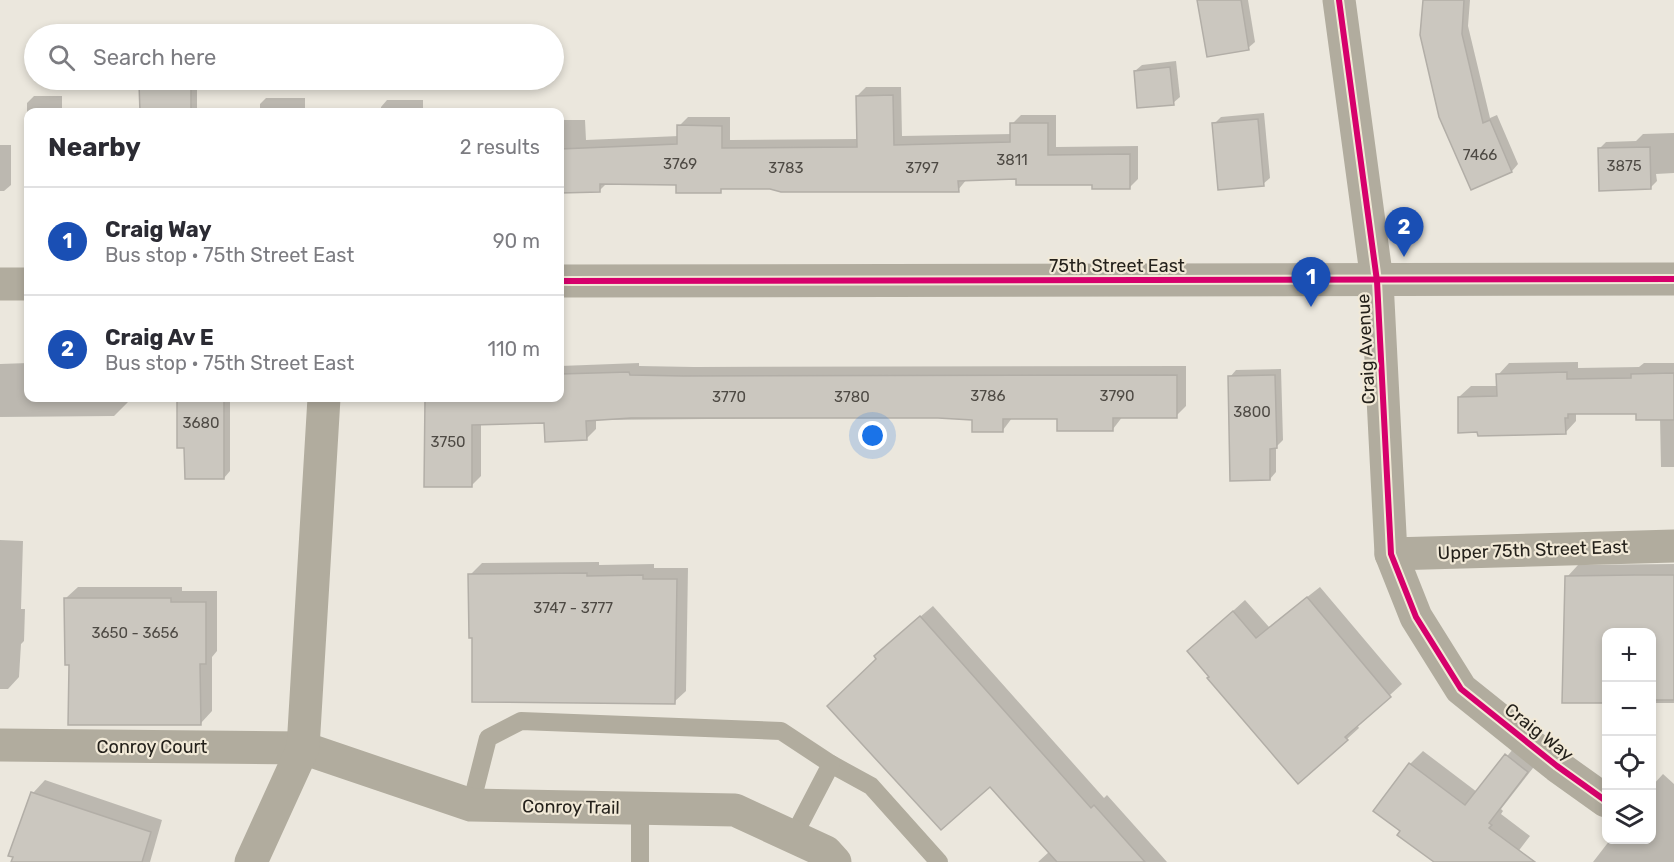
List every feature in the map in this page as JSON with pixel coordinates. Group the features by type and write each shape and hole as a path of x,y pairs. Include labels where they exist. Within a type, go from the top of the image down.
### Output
{"street":[{"name":"Craig Avenue","path":"1339,0 1377,281 1391,554"},
{"name":"75th Street East","path":"564,281 1674,279"},
{"path":"0,284 24,284"},
{"path":"251,862 303,748 324,402"},
{"name":"Upper 75th Street East","path":"1391,554 1674,546"},
{"name":"Craig Way","path":"1391,554 1416,617 1461,689 1557,766 1602,798"},
{"name":"Conroy Court","path":"0,745 303,748"},
{"name":"Conroy Trail","path":"303,748 471,805 735,810 826,852 835,862"}],"lane":[{"path":"471,805 488,738 521,721 781,731 831,764 871,786 939,862"},
{"path":"793,837 831,764"},
{"path":"640,809 640,862"}],"building":[{"path":"1197,0 1241,0 1249,50 1207,57"},
{"path":"1423,0 1464,0 1462,34 1483,123 1490,120 1512,172 1471,190 1439,117 1420,35"},
{"path":"1170,67 1174,105 1137,108 1134,71"},
{"path":"139,90 191,90 191,108 140,108"},
{"path":"893,95 894,145 1010,142 1010,123 1048,123 1048,155 1130,154 1130,189 1092,189 1092,185 1016,185 1016,179 958,181 959,192 781,192 770,189 721,189 721,193 676,193 676,185 600,184 600,192 564,193 564,149 677,144 677,125 722,126 722,148 857,147 856,96"},
{"path":"1258,119 1264,186 1218,190 1212,123"},
{"path":"1650,147 1651,189 1599,191 1598,148"},
{"path":"629,372 630,375 683,376 1177,375 1177,418 1113,418 1113,431 1057,431 1057,419 1003,419 1003,432 972,432 972,420 938,418 631,418 586,421 587,440 545,442 544,423 472,425 472,487 424,487 425,402 564,402 564,374"},
{"path":"1567,372 1567,379 1631,378 1631,374 1674,373 1674,420 1636,420 1636,414 1568,414 1568,418 1565,418 1566,434 1478,436 1477,432 1458,433 1458,397 1497,396 1496,374"},
{"path":"1275,375 1277,448 1270,449 1270,480 1230,481 1228,376"},
{"path":"177,402 224,402 224,479 185,479 184,448 177,448"},
{"path":"587,573 587,576 643,575 643,579 677,579 675,704 472,702 472,638 469,638 468,574"},
{"path":"1674,575 1674,700 1656,700 1656,628 1602,628 1602,703 1562,703 1565,576"},
{"path":"1307,597 1391,697 1345,737 1348,740 1298,784 1207,678 1209,677 1187,651 1233,611 1256,638"},
{"path":"64,598 171,598 171,602 206,602 206,664 200,664 201,725 68,725 69,665 65,665"},
{"path":"920,616 1091,808 1094,805 1145,862 1057,862 990,787 941,830 827,706 876,659 874,656"},
{"path":"1505,754 1528,772 1489,823 1492,825 1489,828 1535,862 1434,862 1397,835 1400,831 1373,811 1409,763 1465,805"},
{"path":"31,792 151,832 142,862 11,862 13,857 8,856"}],"cycle path":[{"path":"1339,0 1377,281 1391,554 1416,617 1461,689 1557,766 1602,798"},
{"path":"564,281 1674,279"}],"place":[{"name":"Craig Av E","path":"1404,257"},
{"name":"Craig Way","path":"1311,307"}]}
